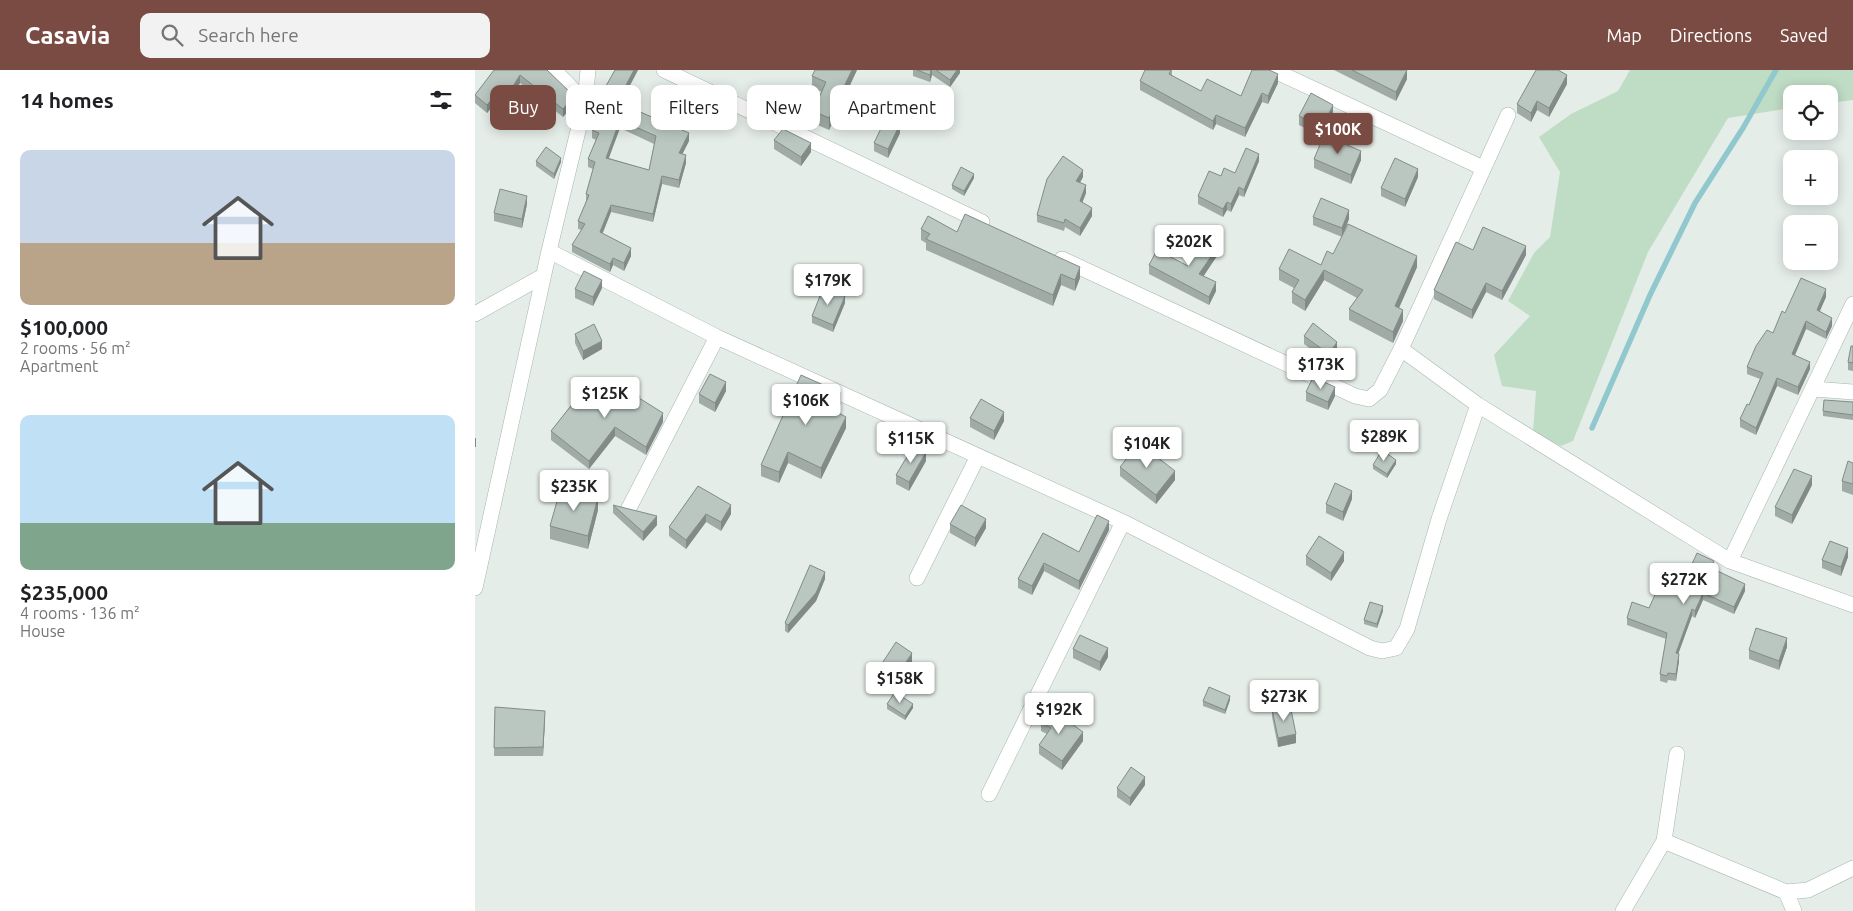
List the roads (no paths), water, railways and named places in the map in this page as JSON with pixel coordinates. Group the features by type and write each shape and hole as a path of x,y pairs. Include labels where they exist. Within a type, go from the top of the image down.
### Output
{"street":[{"path":"554,70 569,85"},
{"path":"587,85 588,70"},
{"path":"664,70 995,228"},
{"path":"1273,70 1483,168"},
{"path":"1049,254 1363,399 1369,399 1376,394 1401,349 1508,114"},
{"path":"475,588 477,571 543,276 578,130"},
{"path":"549,251 717,337 1123,522 1370,648 1382,651 1396,648 1407,629 1439,519 1478,405"},
{"path":"475,314 543,276"},
{"path":"1730,561 1814,389 1853,304"},
{"path":"629,508 717,337"},
{"path":"1401,349 1478,405 1730,561 1853,605"},
{"path":"1814,389 1853,392"},
{"path":"917,578 978,456"},
{"path":"989,794 1123,522"},
{"path":"1623,911 1664,841 1677,754"},
{"path":"1664,841 1786,892 1808,890 1853,868"},
{"path":"1786,892 1794,911"}],"waterway":[{"path":"1592,428 1650,295 1695,203 1743,128 1776,70"}]}
